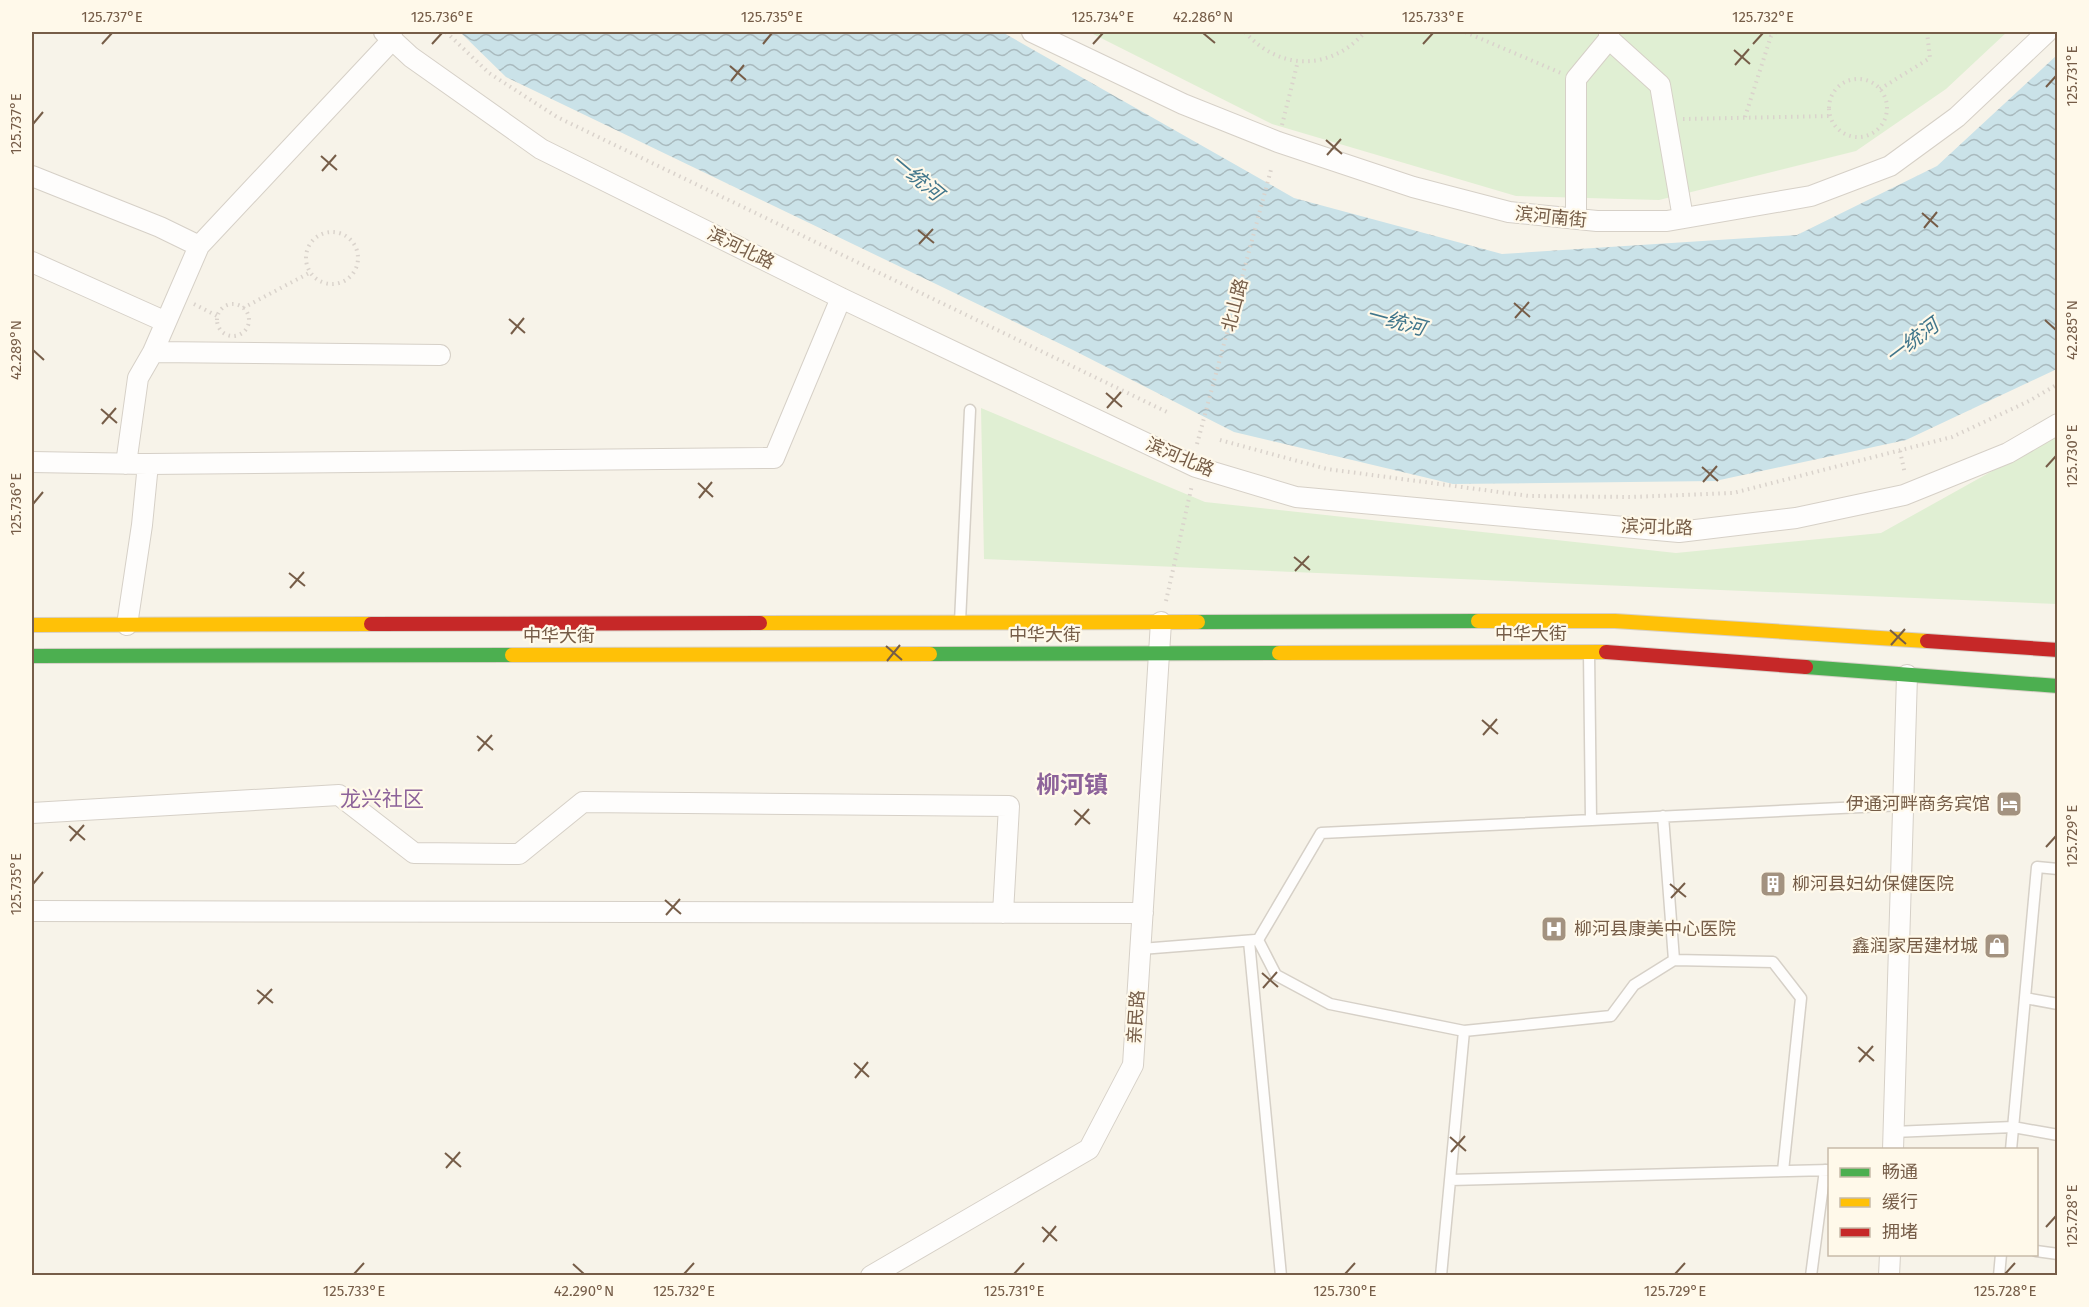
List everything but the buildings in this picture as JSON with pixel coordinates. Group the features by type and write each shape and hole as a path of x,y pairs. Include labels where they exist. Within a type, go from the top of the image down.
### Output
{"main road":[{"name":"中华大街","path":"32,625 1615,621 2058,650"},
{"name":"中华大街","path":"32,656 1614,652 2058,686"}],"street":[{"name":"滨河南街","path":"1032,32 1183,104 1278,142 1413,187 1498,210 1597,221 1655,221 1683,218 1811,196 1890,166 1958,117 2047,32"},
{"path":"126,464 138,378 153,352 199,246 388,35"},
{"name":"滨河北路","path":"388,35 411,57 541,149 841,298 1196,467 1296,496 1679,532 1796,518 1904,495 2008,453 2058,424"},
{"path":"1576,219 1576,79 1609,35 1660,85 1683,218"},
{"path":"32,176 160,227 199,246"},
{"path":"32,262 166,322"},
{"path":"32,462 148,464 774,458 841,298"},
{"path":"153,352 440,355"},
{"path":"127,625 142,525 148,464"},
{"name":"亲民路","path":"871,1275 1089,1149 1133,1065 1161,622"},
{"path":"1893,1141 1907,675"},
{"path":"32,813 339,795 414,853 519,854 583,802 1009,806 1003,913"},
{"path":"32,910 1143,913"},
{"path":"1889,1275 1890,1256"}],"lane":[{"path":"960,622 969,410"},
{"path":"1589,652 1591,820"},
{"path":"1281,1275 1254,940 1321,833 1903,805"},
{"path":"1662,816 1674,960"},
{"path":"2011,1148 2037,867 2058,869"},
{"path":"1141,949 1254,940"},
{"path":"1254,940 1276,975 1330,1004 1464,1031 1611,1016 1634,985 1674,960 1773,962 1801,998 1783,1171"},
{"path":"2025,998 2058,1004"},
{"path":"1441,1275 1464,1031"},
{"path":"1893,1141 2013,1127 2058,1135"},
{"path":"1450,1180 1827,1170 1810,1275"},
{"path":"2038,1251 2058,1254"},
{"path":"1999,1275 2001,1256"}],"path":[{"path":"446,32 489,73 557,117 1169,413"},
{"path":"1245,32 1256,44 1269,52 1298,61 1313,61 1342,52 1365,32"},
{"path":"1465,32 1576,79"},
{"path":"1745,118 1771,36 1776,32"},
{"path":"1880,89 1930,58 1927,32"},
{"path":"1278,142 1298,61"},
{"path":"1859,79 1871,82 1880,89 1886,99 1888,111 1884,122 1877,131 1866,137 1855,138 1843,134 1834,126 1830,116 1829,105 1832,95 1848,80 1859,79"},
{"path":"1666,119 1830,116"},
{"name":"北山路","path":"1161,622 1196,467 1197,444 1272,166"},
{"path":"330,232 340,233 350,239 357,249 358,261 353,273 344,281 332,284 320,281 311,272 306,262 307,252 311,242 320,235 330,232"},
{"path":"243,308 311,272"},
{"path":"178,295 217,316"},
{"path":"228,305 236,305 243,308 248,315 248,324 237,336 228,336 217,324 217,316 221,309 228,305"},
{"path":"1220,440 1327,470 1529,496 1631,497 1733,493 1952,437 2030,401 2058,384"},
{"path":"1900,451 1905,477"}],"green space":[{"path":"1089,32 2007,32 1946,89 1856,151 1659,200 1516,196 1272,124"},
{"path":"981,408 1205,502 1676,553 1881,533 2057,435 2057,604 984,559"}],"water":[{"name":"一统河","path":"460,32 1002,32 1294,198 1502,254 1797,235 1937,166 2057,55 2057,369 1906,440 1715,481 1453,484 1234,432 1073,350 506,77"}],"traffic: fast":[{"path":"1198,622 1478,621"},
{"path":"930,654 1279,653"},
{"path":"32,656 512,655"},
{"path":"1806,667 2058,686"}],"traffic: slow":[{"path":"1478,621 1615,621 1927,641"},
{"path":"760,623 1198,622"},
{"path":"32,625 371,624"},
{"path":"1279,653 1606,652"},
{"path":"512,655 930,654"}],"traffic: jam":[{"path":"371,624 760,623"},
{"path":"1927,641 2058,650"},
{"path":"1606,652 1806,667"}],"place":[{"name":"伊通河畔商务宾馆","path":"2009,804"},
{"name":"柳河县妇幼保健医院","path":"1773,884"},
{"name":"柳河县康美中心医院","path":"1554,929"},
{"name":"鑫润家居建材城","path":"1997,946"}],"district":[{"name":"柳河镇","path":"1072,785"},
{"name":"龙兴社区","path":"382,799"}]}
